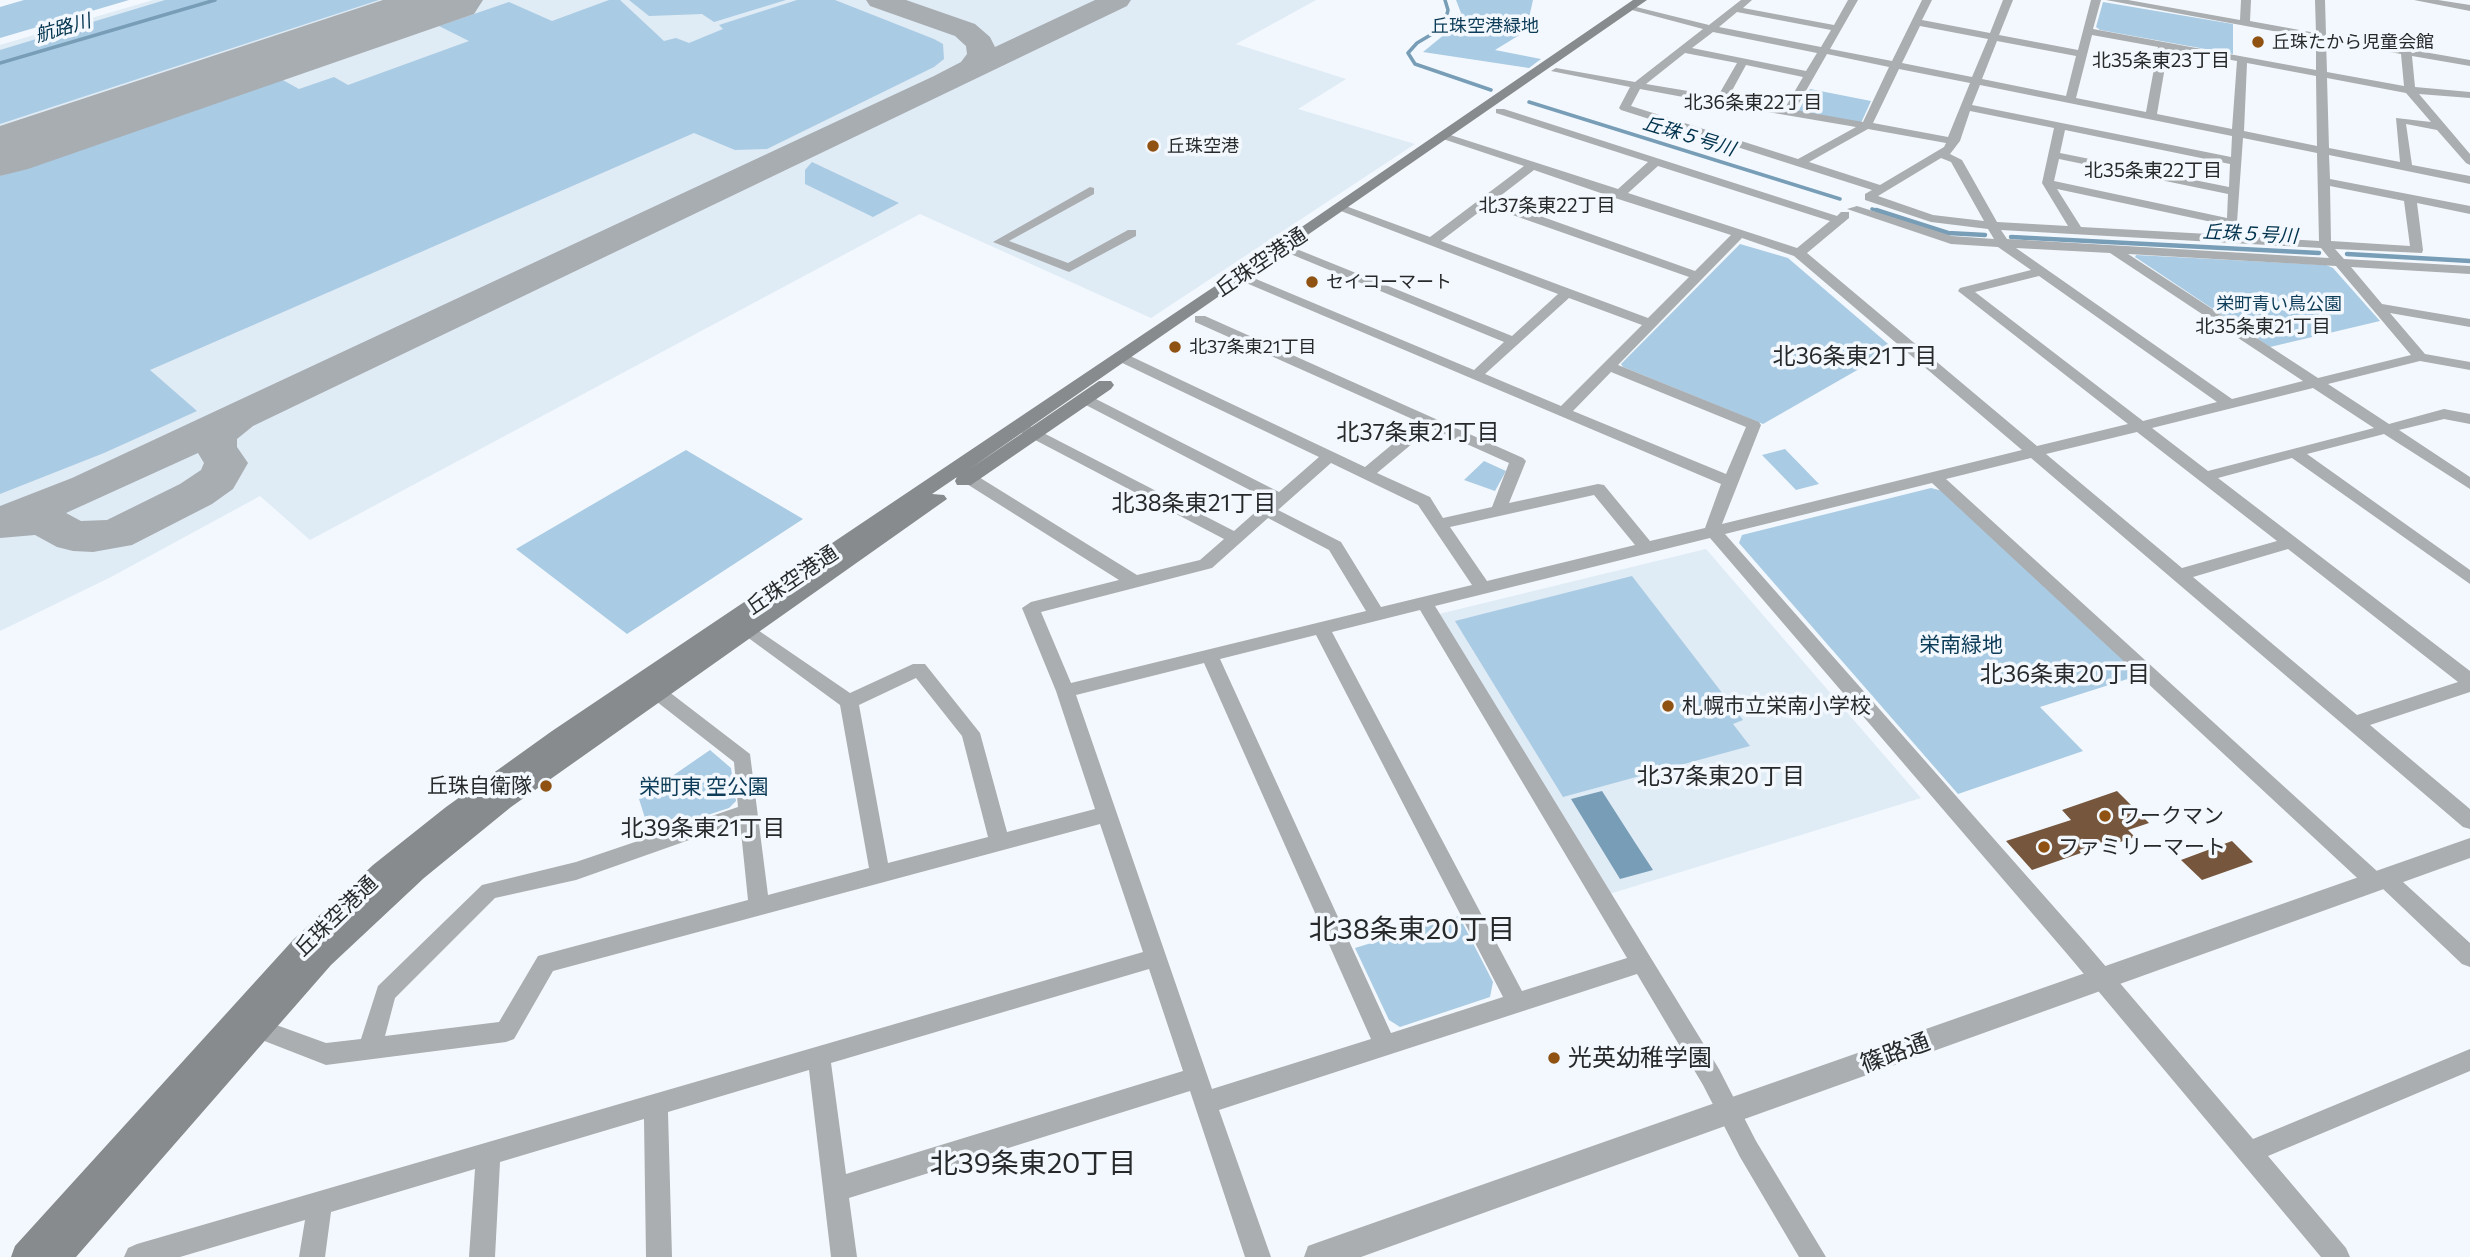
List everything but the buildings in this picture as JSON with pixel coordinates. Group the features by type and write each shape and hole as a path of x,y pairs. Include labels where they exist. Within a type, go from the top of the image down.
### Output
{"main road":[{"name":"丘珠空港通","path":"26,1257 303,947 382,872 506,774 962,474 1639,6 1658,0"},
{"name":"丘珠空港通","path":"1451,138 1500,111 1639,6"},
{"name":"丘珠空港通","path":"1026,430 1085,399 1128,360 1200,319 1246,280 1294,253 1345,210"},
{"name":"丘珠空港通","path":"56,1257 322,957 415,871 503,800 749,630 962,474"}],"street":[{"path":"1747,0 1636,86 1625,108 1882,189"},
{"path":"1847,0 1853,0"},
{"path":"1788,113 1853,0"},
{"path":"1800,162 1866,126 1927,0"},
{"path":"1799,253 1869,197 1943,155 1954,141 2008,0"},
{"path":"2070,100 2096,0"},
{"path":"2111,0 2170,5 2245,23 2470,63"},
{"path":"2245,23 2246,0"},
{"path":"2320,0 2325,245 2420,357"},
{"path":"2419,0 2470,8"},
{"path":"2469,0 2470,14"},
{"path":"1639,6 1710,28 2470,180"},
{"path":"1734,9 1836,28"},
{"path":"1916,22 2082,54"},
{"path":"2088,31 2410,90 2470,95"},
{"path":"2151,116 2163,45"},
{"path":"1682,49 1809,75"},
{"path":"2406,51 2410,90 2470,161"},
{"path":"2231,240 2242,60"},
{"path":"1721,101 1743,61"},
{"path":"1556,71 1954,141"},
{"path":"1967,107 2235,161"},
{"path":"1500,111 1838,220"},
{"path":"2406,167 2400,120 2442,127"},
{"path":"2060,126 2048,183 2078,232"},
{"path":"1451,138 1799,253 2470,821"},
{"path":"1943,155 1956,160 2003,244 2228,403"},
{"path":"2054,155 2233,191"},
{"path":"1619,195 1655,162"},
{"path":"1433,241 1533,165"},
{"path":"2324,181 2470,210"},
{"path":"2048,183 2232,223"},
{"path":"1090,191 999,242 1069,268 1132,233"},
{"path":"1869,197 1931,218 1994,226 2417,250 2410,198"},
{"path":"1486,201 1698,276"},
{"path":"1853,209 1951,240 2470,270"},
{"path":"1345,210 1650,323"},
{"path":"1564,411 1740,233"},
{"path":"2114,251 2470,485"},
{"path":"1294,253 1513,341"},
{"path":"2042,271 1965,291 2470,683"},
{"path":"1246,280 1730,482"},
{"path":"1476,375 1569,291"},
{"path":"2378,307 2470,323"},
{"path":"1200,319 1518,461 1498,511"},
{"path":"1065,691 2420,357 2470,366"},
{"path":"1128,360 1424,501 1482,587"},
{"path":"1608,366 1754,425 1713,531"},
{"path":"1085,399 1280,499"},
{"path":"2206,476 2444,414 2470,419"},
{"path":"1366,474 1430,421"},
{"path":"1026,430 1235,538"},
{"path":"2295,453 2470,578"},
{"path":"1258,1257 1065,691 1031,608 1206,564 1329,456"},
{"path":"962,474 1137,583"},
{"path":"1936,477 2380,880 2470,957"},
{"path":"1439,524 1598,489 1646,547"},
{"path":"1267,511 1335,546 1377,614"},
{"path":"1713,531 2100,978 2337,1257"},
{"path":"2179,575 2289,542"},
{"path":"1423,602 1711,1077 1813,1257"},
{"path":"1321,628 1517,1003"},
{"path":"749,630 849,702 880,875"},
{"path":"1209,655 1385,1045"},
{"path":"849,702 919,669 971,733 1000,843"},
{"path":"2354,723 2470,683"},
{"path":"658,693 743,759 759,907"},
{"path":"370,1048 386,993 489,891 576,871 749,811"},
{"path":"257,1028 326,1054 506,1032 547,963 1106,814"},
{"name":"篠路通","path":"1319,1257 2470,848"},
{"path":"137,1257 1154,958"},
{"path":"1205,1102 1642,963"},
{"path":"819,1057 844,1257"},
{"path":"2247,1153 2470,1060"},
{"path":"835,1190 1196,1078"},
{"path":"656,1105 659,1257"},
{"path":"482,1257 488,1154"},
{"path":"312,1257 320,1202"}],"shaded area":[{"path":"153,0 1316,0 1236,44 1346,79 1298,109 1415,144 1151,318 920,214 310,540 260,496 111,577 0,631 0,45"},
{"name":"札幌市立栄南小学校","path":"1706,549 1921,798 1606,895 1439,614"},
{"path":"1602,791 1653,870 1620,879 1571,799"}],"green space":[{"path":"24,0 129,0 0,38 0,7"},
{"path":"165,0 379,0 0,124 0,50"},
{"path":"609,0 620,0 664,41 676,38 689,43 723,29 719,25 797,0 835,0 934,39 943,44 944,59 934,67 767,149 735,150 694,133 150,370 197,411 104,453 0,494 0,176 281,79 299,89 334,77 348,85 469,41 439,26 509,2 552,21"},
{"path":"629,0 786,0 714,22 702,14 649,16"},
{"name":"丘珠空港緑地","path":"1456,0 1533,0 1526,31 1495,50 1541,59 1529,68 1423,52 1445,34 1461,13"},
{"path":"2103,2 2233,24 2233,54 2100,30 2096,27"},
{"path":"1810,89 1871,101 1861,123 1798,112"},
{"path":"812,162 899,203 873,217 805,184 805,170"},
{"path":"1740,244 1788,258 1894,349 1763,424 1623,367 1621,364"},
{"name":"栄町青い鳥公園","path":"2135,257 2326,265 2333,268 2380,321 2270,347"},
{"path":"1785,449 1819,484 1796,490 1762,455"},
{"path":"686,450 803,519 627,634 516,549"},
{"path":"1484,461 1506,471 1495,491 1464,480"},
{"name":"栄南緑地","path":"1931,488 1943,491 2140,675 2040,707 2083,751 1958,794 1739,543 1742,535"},
{"path":"1632,576 1743,720 1733,724 1750,746 1563,797 1455,621"},
{"name":"栄町東 空公園","path":"710,750 731,768 736,801 729,808 650,834 639,799"},
{"path":"1459,916 1493,982 1490,997 1400,1027 1389,1020 1355,948"}],"waterway":[{"name":"航路川","path":"0,63 215,0"},
{"name":"丘珠５号川","path":"1445,0 1448,10 1444,27 1417,43 1408,53 1415,64 1491,90"},
{"name":"丘珠５号川","path":"1529,102 1840,199"},
{"name":"丘珠５号川","path":"1872,209 1882,212"},
{"name":"丘珠５号川","path":"1876,210 1948,233 1985,235"},
{"name":"丘珠５号川","path":"2011,237 2319,253"},
{"name":"丘珠５号川","path":"2347,254 2470,261"}],"taxiway":[{"path":"880,0 965,30 980,43 981,54 971,68 958,75"},
{"path":"958,75 1117,0"},
{"path":"0,523 88,488 958,75"},
{"path":"3,522 42,520 73,536 116,534 196,494 218,479 226,463 216,447 216,438 240,416"}],"runway":[{"path":"0,152 450,0"}],"place":[{"name":"丘珠たから児童会館","path":"2258,42"},
{"name":"丘珠空港","path":"1153,146"},
{"name":"セイコーマート","path":"1312,282"},
{"name":"北37条東21丁目","path":"1175,347"},
{"name":"札幌市立栄南小学校","path":"1668,706"},
{"name":"丘珠自衛隊","path":"546,786"},
{"name":"ワークマン","path":"2105,816"},
{"name":"ファミリーマート","path":"2044,847"},
{"name":"光英幼稚学園","path":"1554,1058"}],"district":[{"name":"北35条東23丁目","path":"2161,61"},
{"name":"北36条東22丁目","path":"1753,103"},
{"name":"北35条東22丁目","path":"2153,171"},
{"name":"北37条東22丁目","path":"1547,206"},
{"name":"北35条東21丁目","path":"2263,327"},
{"name":"北36条東21丁目","path":"1855,356"},
{"name":"北37条東21丁目","path":"1418,432"},
{"name":"北38条東21丁目","path":"1194,503"},
{"name":"北36条東20丁目","path":"2065,674"},
{"name":"北37条東20丁目","path":"1721,776"},
{"name":"北39条東21丁目","path":"703,828"},
{"name":"北38条東20丁目","path":"1412,930"},
{"name":"北39条東20丁目","path":"1033,1164"}]}
